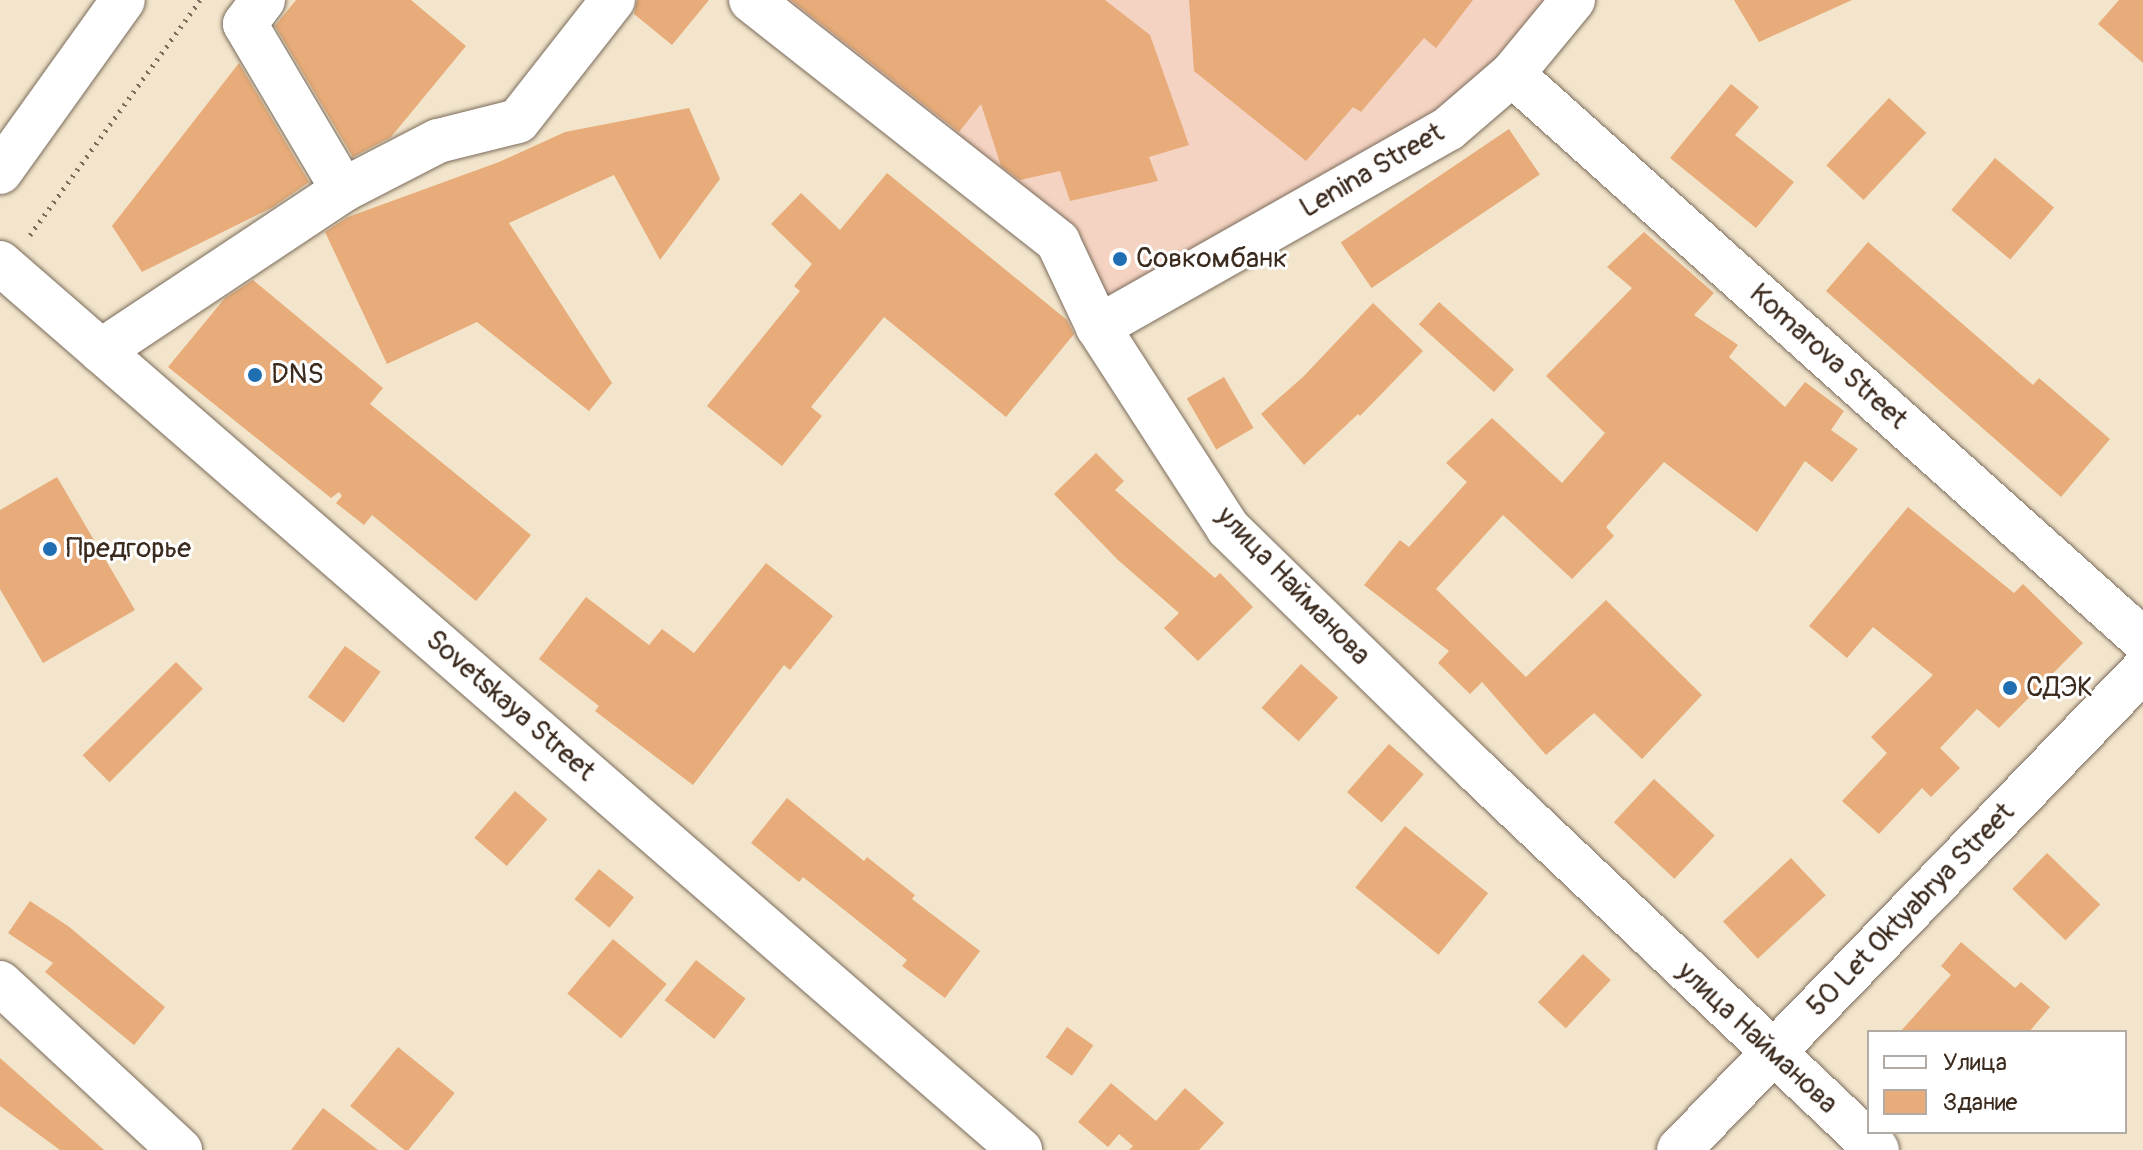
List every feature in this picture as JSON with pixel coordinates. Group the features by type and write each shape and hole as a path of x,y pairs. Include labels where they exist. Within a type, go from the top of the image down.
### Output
{"street":[{"path":"0,172 123,0"},
{"path":"263,0 245,24 343,190"},
{"path":"101,351 343,190 438,141 518,121 613,0"},
{"name":"улица Найманова","path":"751,0 1058,242 1098,327 1228,528 1773,1054 1877,1150"},
{"name":"Lenina Street","path":"1098,327 1448,129 1512,74 1573,0"},
{"name":"Komarova Street","path":"1512,74 2143,640"},
{"name":"Sovetskaya Street","path":"3,265 1020,1150"},
{"name":"50 Let Oktyabrya Street","path":"1679,1150 2143,670"},
{"path":"0,983 180,1150"}],"path":[{"path":"3,265 200,0"}],"shaded area":[{"path":"751,0 1573,0 1512,74 1098,327 1058,242"}],"building":[{"path":"296,0 411,0 466,46 391,137 353,157 275,26"},
{"path":"637,0 709,0 672,45 634,14"},
{"path":"791,0 1105,0 1150,35 1189,145 1149,157 1158,181 1070,201 1060,171 1020,180 1001,166 981,104 959,132"},
{"path":"1189,0 1473,0 1436,48 1424,38 1361,112 1353,107 1306,161 1194,71"},
{"path":"1734,0 1852,0 1759,42"},
{"path":"2119,0 2143,0 2143,63 2098,24"},
{"path":"239,63 309,182 273,207 142,272 112,226"},
{"path":"1731,84 1759,107 1735,135 1794,182 1756,228 1670,158"},
{"path":"1889,98 1926,133 1864,200 1826,165"},
{"path":"689,108 720,179 660,260 614,175 509,223 612,383 589,411 477,322 387,364 325,232 348,217 499,162 565,132"},
{"path":"1509,129 1540,175 1371,288 1341,243"},
{"path":"1995,158 2054,207 2010,260 1951,210"},
{"path":"887,173 1067,320 1074,334 1006,417 884,317 811,407 822,416 782,466 707,406 800,291 794,286 812,264 771,224 801,193 840,230"},
{"path":"1644,232 1714,293 1694,315 1738,345 1729,357 1785,407 1805,382 1844,411 1831,430 1858,449 1832,482 1805,461 1757,532 1664,462 1606,527 1614,536 1572,579 1503,515 1436,589 1526,677 1606,600 1702,695 1642,759 1594,713 1546,755 1482,682 1470,694 1438,663 1449,651 1364,585 1400,540 1409,547 1467,482 1446,463 1492,418 1562,483 1605,433 1546,376 1632,288 1607,267"},
{"path":"1868,242 2033,385 2039,378 2110,439 2061,497 1826,291"},
{"path":"253,280 383,388 370,404 531,535 476,601 372,515 364,525 336,503 342,496 339,492 331,498 168,367 225,298"},
{"path":"1439,302 1514,370 1494,392 1419,324"},
{"path":"1373,303 1423,351 1360,416 1358,414 1304,465 1261,414 1303,377"},
{"path":"1224,377 1254,428 1216,450 1187,398"},
{"path":"1096,453 1124,481 1115,490 1215,578 1220,573 1253,607 1198,661 1164,628 1179,613 1118,560 1054,494"},
{"name":"Предгорье","path":"57,477 135,610 43,663 0,589 0,510"},
{"path":"1908,507 2014,593 2023,584 2083,643 1999,728 1977,709 1940,748 1960,768 1931,797 1922,788 1879,834 1842,801 1887,753 1871,737 1933,675 1873,627 1847,658 1809,626"},
{"path":"766,563 833,616 790,670 784,665 693,785 595,711 599,706 539,659 586,597 649,645 662,629 694,653"},
{"path":"345,646 381,672 344,723 308,697"},
{"path":"176,662 203,689 110,782 83,755"},
{"path":"1301,664 1338,697 1299,741 1262,708"},
{"path":"1389,744 1424,774 1382,822 1347,792"},
{"path":"1654,779 1715,836 1674,879 1614,822"},
{"path":"515,791 547,819 507,866 474,838"},
{"path":"787,798 864,861 867,857 915,895 912,899 980,951 945,998 902,966 907,960 803,877 799,882 751,843"},
{"path":"1405,826 1488,893 1438,955 1355,887"},
{"path":"2047,853 2100,904 2065,940 2012,889"},
{"path":"1791,858 1826,895 1758,959 1723,921"},
{"path":"599,869 634,897 609,928 574,899"},
{"path":"30,901 68,926 165,1007 134,1045 45,972 53,963 8,933"},
{"path":"613,939 667,984 621,1038 567,993"},
{"path":"1961,942 2015,988 2021,982 2050,1007 2031,1030 1902,1030 1951,975 1941,966"},
{"path":"1583,954 1611,980 1566,1028 1538,1002"},
{"path":"696,960 746,999 714,1039 665,1000"},
{"path":"1067,1027 1093,1045 1072,1076 1046,1057"},
{"path":"398,1047 455,1093 409,1150 404,1150 350,1106"},
{"path":"0,1058 104,1150 60,1150 0,1106"},
{"path":"1111,1083 1156,1121 1185,1088 1224,1123 1199,1150 1129,1150 1133,1146 1119,1134 1108,1147 1078,1122"},
{"path":"323,1108 378,1150 291,1150"}],"place":[{"name":"Совкомбанк","path":"1120,259"},
{"name":"DNS","path":"255,375"},
{"name":"Предгорье","path":"50,549"},
{"name":"СДЭК","path":"2010,688"}]}
